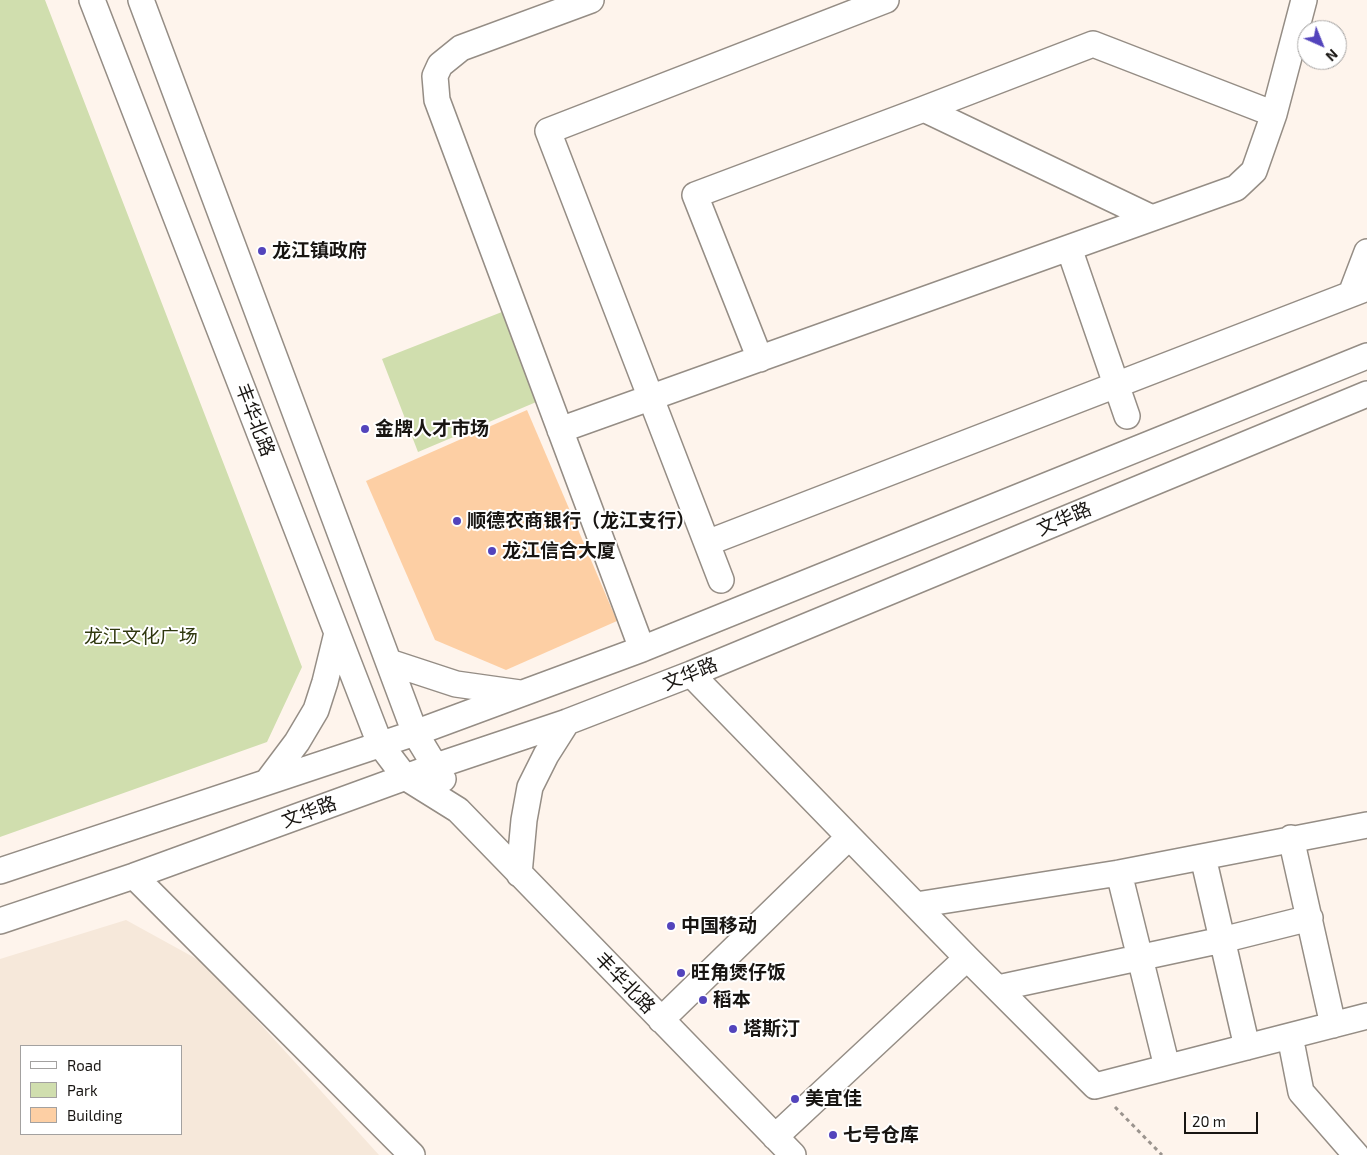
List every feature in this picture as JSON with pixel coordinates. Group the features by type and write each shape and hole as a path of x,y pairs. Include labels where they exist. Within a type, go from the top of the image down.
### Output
{"street":[{"name":"丰华北路","path":"92,0 380,744 404,777 458,810 793,1155"},
{"name":"丰华北路","path":"141,0 415,733 436,766 458,810"},
{"path":"591,0 461,48 440,65 435,76 437,100 642,649"},
{"path":"721,580 548,131 886,0"},
{"path":"560,430 1236,188 1254,171 1274,114 1304,0"},
{"path":"760,358 695,195 1093,44 1274,114"},
{"path":"924,109 1152,218"},
{"path":"1069,248 1127,416"},
{"path":"707,543 1359,291 1367,252"},
{"name":"文华路","path":"0,871 415,733 642,649 1367,356"},
{"name":"文华路","path":"0,921 134,876 404,777 567,722 691,674 1367,394"},
{"path":"267,782 297,742 316,710 337,633"},
{"path":"389,662 456,684 522,693"},
{"path":"691,674 967,958 1095,1086 1367,1016"},
{"path":"520,874 524,820 530,787 567,722"},
{"path":"916,905 1119,873 1291,838 1367,825"},
{"path":"661,1020 850,837"},
{"path":"1291,838 1333,1025"},
{"path":"1202,857 1247,1047"},
{"path":"1119,873 1167,1067"},
{"path":"134,876 412,1155"},
{"path":"998,988 1222,940 1310,918"},
{"path":"775,1137 967,958"},
{"path":"1290,1036 1302,1092 1356,1155"}],"path":[{"path":"1095,1086 1162,1155"}],"shaded area":[{"path":"126,920 206,964 379,1155 0,1155 0,959"}],"green space":[{"name":"龙江文化广场","path":"0,0 45,0 302,667 267,742 0,837"},
{"path":"507,310 541,400 418,452 382,359"}],"building":[{"name":"龙江信合大厦","path":"527,410 617,621 506,670 435,640 366,481"}],"place":[{"name":"龙江镇政府","path":"262,251"},
{"name":"金牌人才市场","path":"365,429"},
{"name":"顺德农商银行（龙江支行）","path":"457,521"},
{"name":"龙江信合大厦","path":"492,551"},
{"name":"中国移动","path":"671,926"},
{"name":"旺角煲仔饭","path":"681,973"},
{"name":"稻本","path":"703,1000"},
{"name":"塔斯汀","path":"733,1029"},
{"name":"美宜佳","path":"795,1099"},
{"name":"七号仓库","path":"833,1135"}]}
